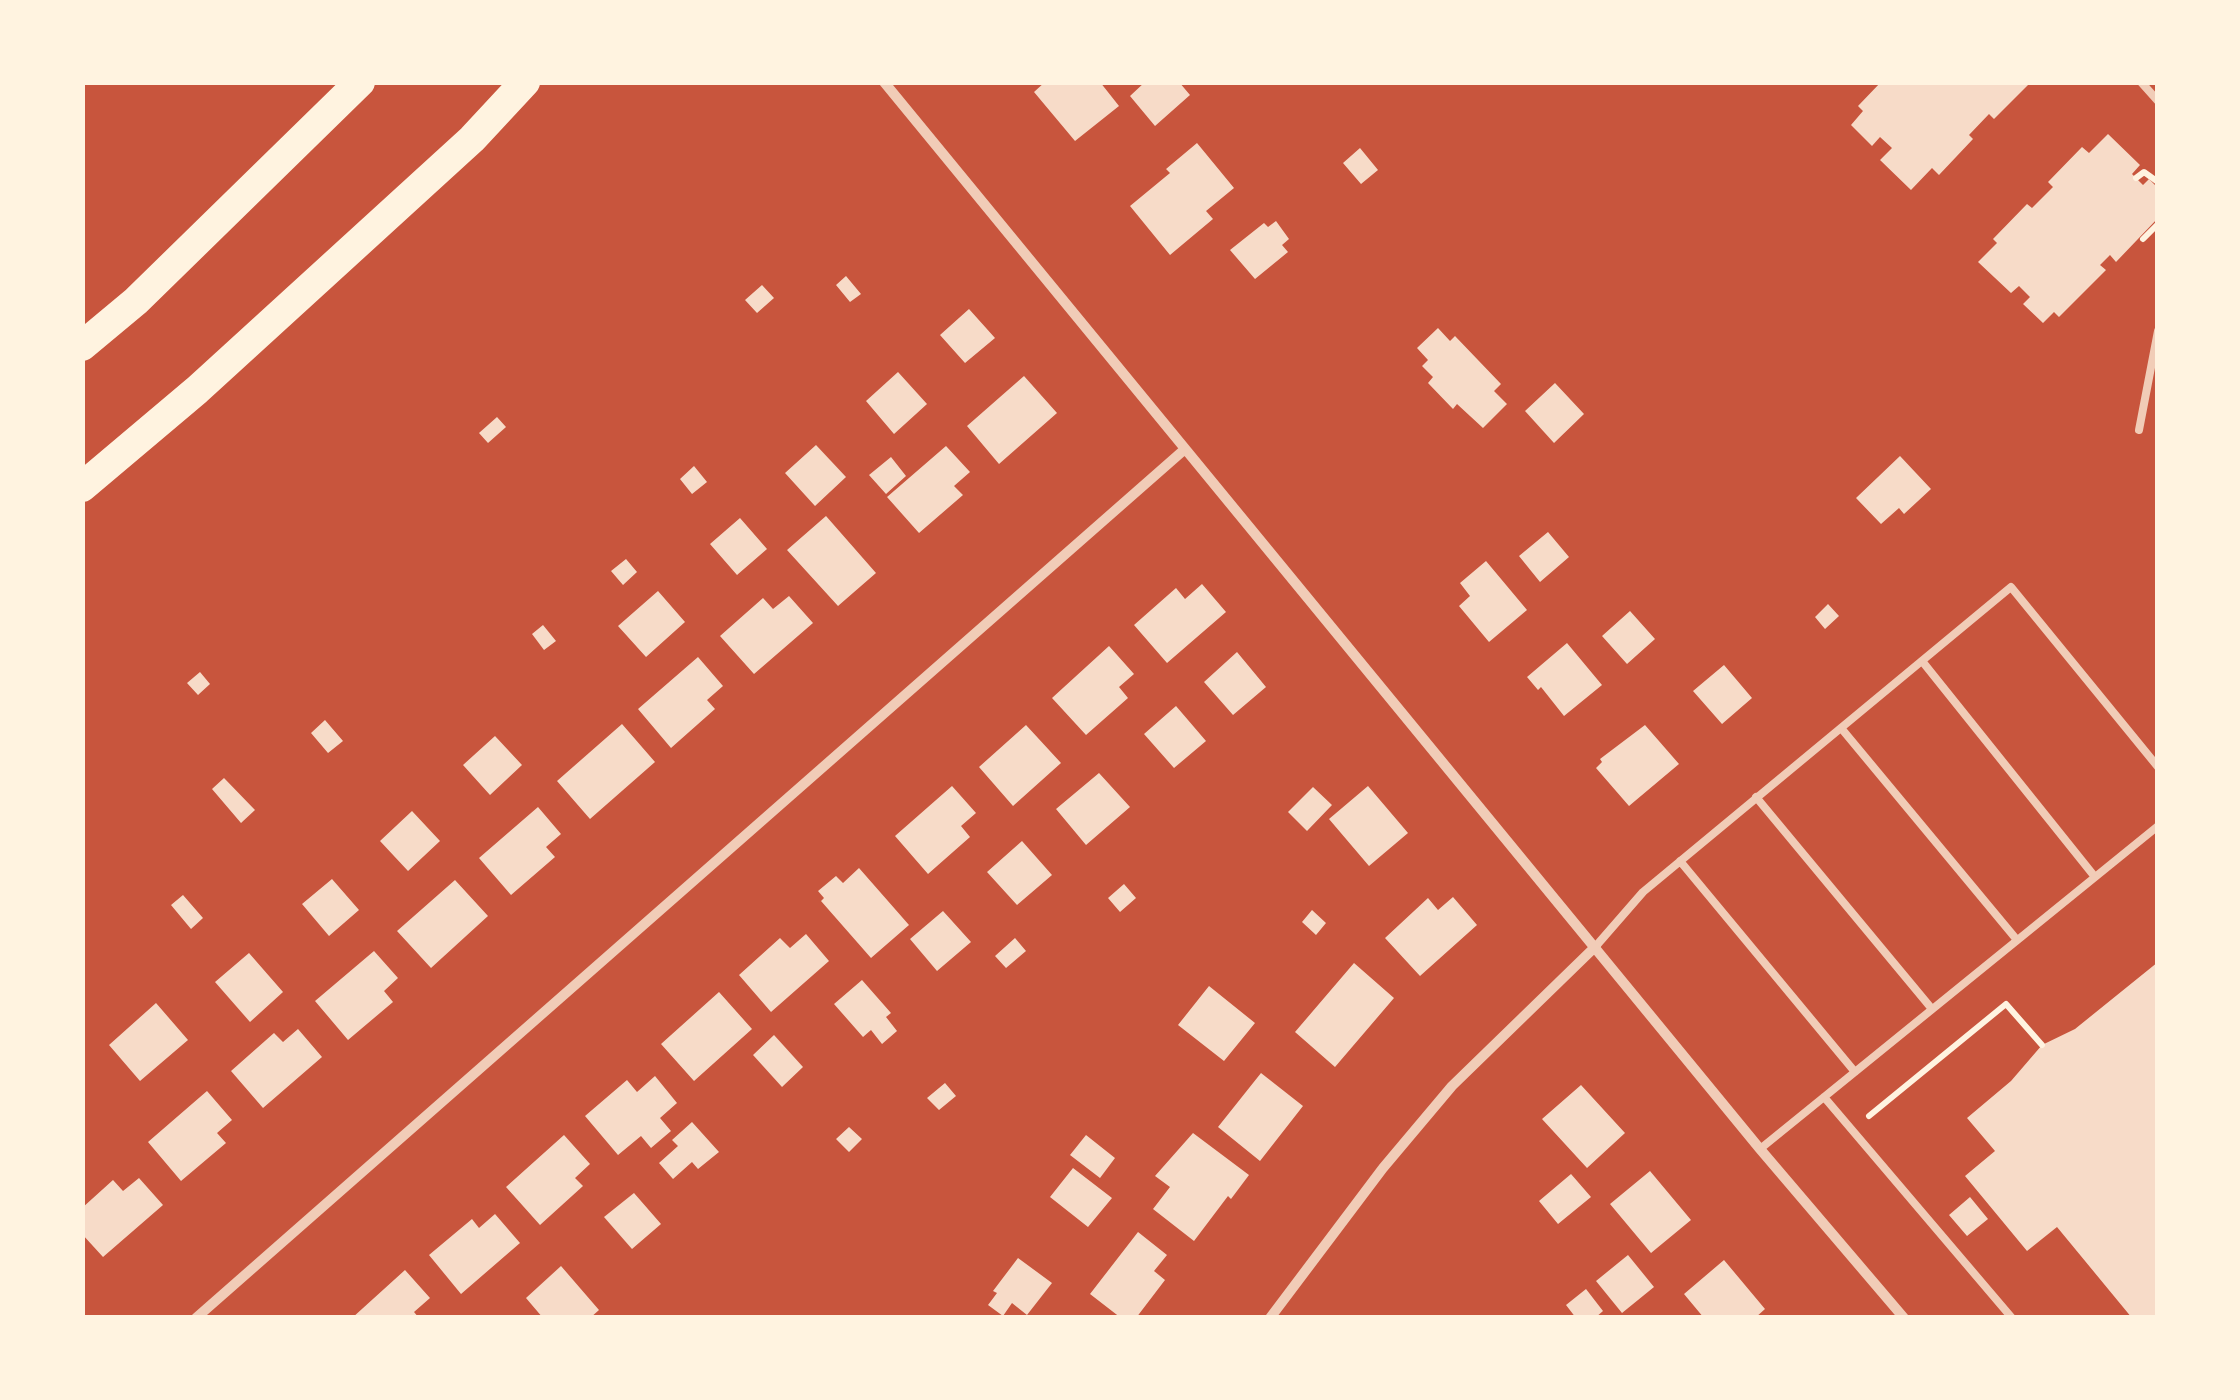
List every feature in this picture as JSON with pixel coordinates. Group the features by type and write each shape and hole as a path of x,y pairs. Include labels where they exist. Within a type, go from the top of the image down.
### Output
{"highway":[{"path":"82,346 150,288 360,82"},
{"path":"82,486 284,311 472,139 525,82"}],"street":[{"path":"884,82 1760,1149 1904,1318"},
{"path":"196,1318 1186,449"},
{"path":"1270,1318 1382,1168 1452,1086 1596,946"}],"lane":[{"path":"2141,82 2158,101"},
{"path":"2139,430 2158,331"},
{"path":"1596,946 1642,892 2011,587 2158,766"},
{"path":"1922,661 2095,876"},
{"path":"1842,728 2017,940"},
{"path":"1756,798 1932,1009"},
{"path":"1760,1149 2158,826"},
{"path":"1680,861 1855,1072"},
{"path":"1824,1097 2012,1318"}],"path":[{"path":"2136,178 2144,172 2157,181"},
{"path":"2143,239 2158,224"},
{"path":"1852,1130 2006,1004 2042,1045"}],"building":[{"path":"1045,82 1100,82 1119,106 1075,141 1034,92"},
{"path":"1145,82 1179,82 1190,95 1155,126 1130,96"},
{"path":"1881,82 2031,82 1994,119 1989,114 1969,135 1973,139 1939,175 1932,168 1911,190 1880,160 1892,148 1880,137 1872,146 1851,125 1863,111 1858,106"},
{"path":"2108,134 2140,165 2132,174 2143,185 2149,179 2158,188 2158,218 2116,262 2110,255 2100,265 2106,270 2059,317 2054,312 2043,323 2023,304 2030,297 2019,286 2011,293 1978,262 1997,243 1993,239 2027,204 2032,208 2053,187 2048,182 2082,147 2089,153"},
{"path":"1197,143 1234,188 1206,211 1213,219 1170,255 1130,206 1170,173 1166,169"},
{"path":"1360,148 1378,170 1361,184 1343,163"},
{"path":"1276,221 1289,239 1282,245 1288,252 1255,279 1230,250 1264,223 1268,227"},
{"path":"846,276 861,294 850,302 836,285"},
{"path":"762,285 774,298 757,313 745,300"},
{"path":"969,309 995,338 965,363 940,335"},
{"path":"1438,328 1450,341 1455,336 1501,384 1494,391 1507,404 1483,428 1457,404 1453,409 1428,383 1433,377 1422,366 1428,360 1417,348"},
{"path":"898,372 927,404 894,434 866,401"},
{"path":"1024,376 1057,413 999,464 967,426"},
{"path":"1555,383 1584,414 1554,443 1525,411"},
{"path":"497,417 506,427 488,443 479,433"},
{"path":"816,445 846,477 815,506 785,473"},
{"path":"946,446 970,472 954,486 963,495 919,533 887,497"},
{"path":"1900,456 1931,489 1904,514 1899,508 1881,524 1856,498"},
{"path":"891,457 906,476 886,494 869,475"},
{"path":"694,466 707,482 692,494 680,479"},
{"path":"826,516 876,573 838,606 787,550"},
{"path":"740,518 767,549 737,575 710,544"},
{"path":"1548,532 1569,557 1540,582 1519,556"},
{"path":"626,559 637,572 623,585 611,571"},
{"path":"1486,561 1527,610 1489,642 1459,606 1470,596 1460,583"},
{"path":"1202,584 1226,612 1167,663 1134,625 1176,588 1185,599"},
{"path":"658,591 685,622 646,657 618,626"},
{"path":"789,596 813,623 754,674 720,636 763,598 773,609"},
{"path":"1828,604 1839,616 1825,629 1815,617"},
{"path":"1630,611 1655,639 1627,664 1602,636"},
{"path":"543,625 556,641 544,650 532,634"},
{"path":"1567,643 1602,685 1564,716 1541,687 1538,690 1527,677"},
{"path":"1109,646 1134,674 1119,687 1128,698 1086,735 1052,698"},
{"path":"1237,652 1266,687 1233,715 1204,682"},
{"path":"698,657 723,686 707,700 715,709 671,748 638,709"},
{"path":"1724,665 1752,698 1722,724 1693,691"},
{"path":"200,672 210,684 198,695 187,683"},
{"path":"1176,706 1206,741 1174,768 1144,734"},
{"path":"325,720 343,741 328,753 311,733"},
{"path":"622,724 655,762 590,819 557,781"},
{"path":"1026,725 1061,763 1013,806 979,767"},
{"path":"1645,725 1679,764 1629,806 1596,768 1602,762 1600,759"},
{"path":"495,736 522,765 490,795 463,765"},
{"path":"1099,773 1130,807 1086,845 1056,809"},
{"path":"224,778 255,810 241,823 212,789"},
{"path":"952,786 976,813 961,826 970,837 928,874 895,836"},
{"path":"1368,786 1408,833 1369,866 1329,819"},
{"path":"1313,787 1332,805 1307,831 1288,812"},
{"path":"538,807 561,834 546,847 555,857 511,895 479,858"},
{"path":"412,811 440,841 408,871 380,841"},
{"path":"1022,841 1052,875 1017,905 987,872"},
{"path":"859,868 909,925 871,958 821,901 824,898 818,891 836,876 843,883"},
{"path":"332,879 359,910 329,936 302,904"},
{"path":"455,880 488,916 431,968 397,931"},
{"path":"1124,884 1136,898 1120,912 1108,898"},
{"path":"183,895 203,918 191,929 171,905"},
{"path":"1453,897 1477,925 1420,976 1385,938 1428,898 1438,910"},
{"path":"1312,910 1326,923 1316,935 1302,922"},
{"path":"943,911 971,942 937,971 910,939"},
{"path":"806,934 829,961 771,1012 739,975 780,938 790,948"},
{"path":"1015,938 1026,951 1006,968 995,956"},
{"path":"374,951 398,978 384,991 393,1002 348,1040 315,1001"},
{"path":"249,953 283,992 250,1022 215,982"},
{"path":"2158,962 2158,1318 2132,1318 2057,1227 2027,1251 1965,1176 1995,1151 1967,1118 2011,1081 2042,1045 2075,1029"},
{"path":"1354,963 1394,998 1335,1067 1295,1032"},
{"path":"862,980 891,1013 886,1017 897,1031 882,1044 871,1030 863,1037 834,1004"},
{"path":"1209,986 1255,1023 1224,1061 1178,1025"},
{"path":"719,992 752,1029 694,1081 661,1044"},
{"path":"156,1003 188,1040 140,1081 109,1045"},
{"path":"298,1029 322,1057 263,1108 231,1071 274,1033 283,1042"},
{"path":"774,1035 803,1067 782,1087 753,1055"},
{"path":"1261,1073 1303,1106 1260,1161 1218,1127"},
{"path":"655,1076 677,1103 660,1118 671,1131 651,1148 641,1136 618,1155 585,1116 627,1080 637,1092"},
{"path":"945,1083 956,1096 939,1110 927,1098"},
{"path":"1581,1085 1625,1133 1587,1168 1542,1119"},
{"path":"207,1091 232,1120 217,1133 226,1143 181,1181 148,1142"},
{"path":"692,1122 719,1152 698,1169 692,1162 673,1179 659,1163 678,1146 672,1140"},
{"path":"849,1127 862,1139 849,1152 836,1139"},
{"path":"1193,1133 1249,1175 1194,1241 1153,1209 1170,1187 1155,1176"},
{"path":"564,1135 590,1164 575,1178 583,1186 540,1225 506,1187"},
{"path":"1086,1135 1115,1158 1100,1178 1070,1155"},
{"path":"1073,1168 1112,1198 1088,1227 1050,1197"},
{"path":"1650,1171 1691,1220 1651,1253 1610,1204"},
{"path":"1571,1174 1591,1197 1558,1224 1539,1201"},
{"path":"139,1178 163,1205 103,1257 82,1234 82,1208 113,1180 123,1191"},
{"path":"634,1193 661,1224 632,1249 604,1217"},
{"path":"1970,1197 1988,1219 1967,1236 1949,1215"},
{"path":"495,1214 520,1243 461,1294 429,1255 472,1219 479,1228"},
{"path":"1138,1232 1167,1255 1154,1271 1165,1280 1136,1318 1121,1318 1090,1294"},
{"path":"1628,1255 1654,1287 1622,1313 1596,1281"},
{"path":"1018,1258 1052,1283 1027,1315 1012,1303 1003,1316 988,1305 997,1293 993,1291"},
{"path":"1724,1260 1765,1309 1755,1318 1704,1318 1684,1294"},
{"path":"561,1266 599,1310 590,1318 543,1318 526,1298"},
{"path":"405,1270 430,1298 414,1312 419,1318 352,1318"},
{"path":"1586,1289 1603,1311 1595,1318 1576,1318 1566,1305"}]}
